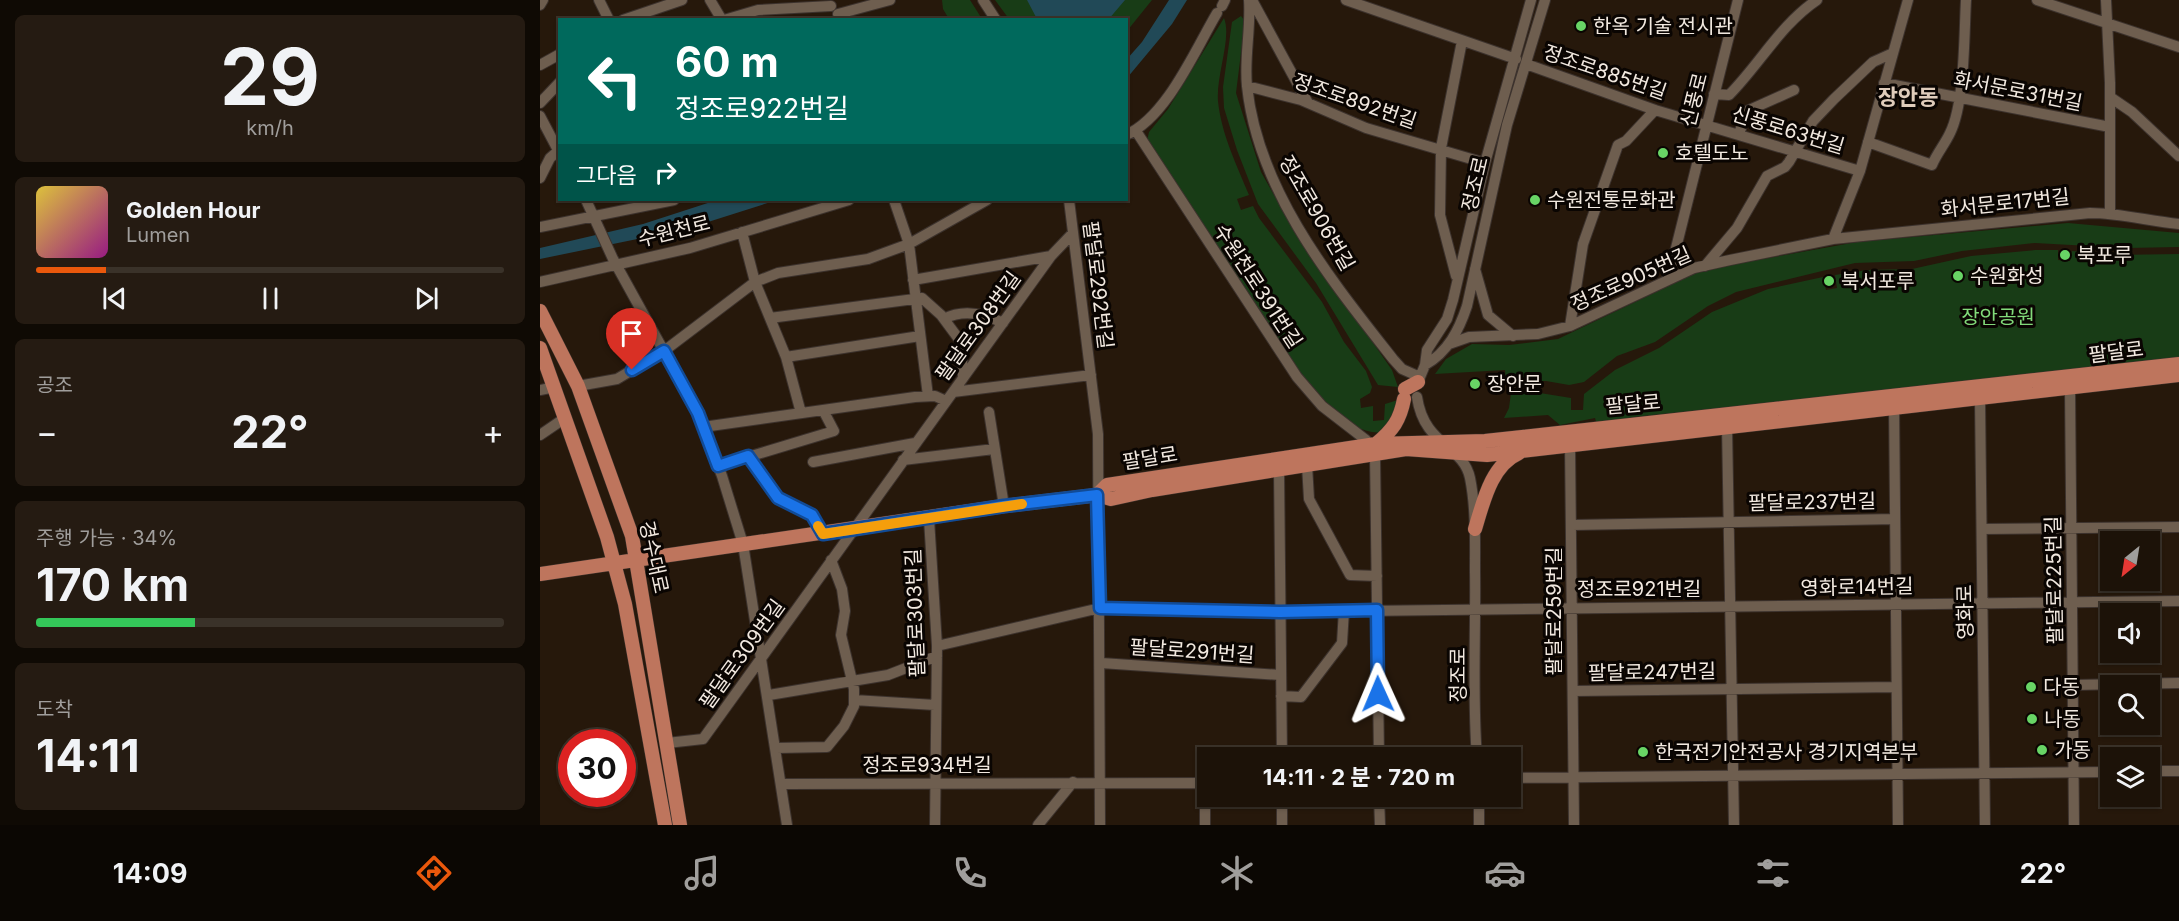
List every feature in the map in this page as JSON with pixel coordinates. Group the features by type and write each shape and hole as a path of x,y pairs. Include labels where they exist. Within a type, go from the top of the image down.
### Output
{"main road":[{"name":"경수대로","path":"540,311 578,386 632,536 638,559 680,825"},
{"name":"경수대로","path":"540,348 614,562 625,604 665,825"},
{"name":"팔달로","path":"540,574 929,519 1004,506 1097,495 1111,499 1307,465 1373,448 1487,455 1529,448 1727,426 2179,364"},
{"name":"팔달로","path":"1097,495 1107,485 1373,448 1439,442 1485,441 1894,402 1980,399 2179,375"},
{"path":"1373,448 1393,430 1413,389"},
{"path":"1475,530 1485,495 1495,476 1509,457 1529,448"}],"street":[{"path":"540,5 543,0"},
{"path":"599,0 608,18"},
{"path":"629,18 682,0"},
{"path":"710,0 722,18"},
{"path":"730,18 758,10 834,10 890,0"},
{"path":"983,0 995,18"},
{"path":"1251,0 1309,103"},
{"name":"정조로906번길","path":"1251,0 1247,86 1255,127 1268,169 1299,228 1345,298 1402,369 1413,389"},
{"name":"정조로885번길","path":"1346,0 1655,110 1706,124"},
{"name":"정조로","path":"1425,365 1438,358 1460,326 1521,61 1531,0"},
{"name":"정조로","path":"1477,747 1475,530 1470,479 1466,464 1439,442 1420,413 1413,389 1425,365 1427,350 1447,319 1485,163 1545,0"},
{"name":"신풍로","path":"1668,280 1738,0"},
{"path":"1714,94 1729,95 1764,52 1806,8 1817,0"},
{"path":"1833,239 1860,171 1908,0"},
{"path":"1868,142 1932,165 1938,150 1950,133 1959,98 1966,0"},
{"path":"2037,0 2105,20 2179,47"},
{"name":"화서문로31번길","path":"2106,0 2105,20 2110,98 2110,213"},
{"path":"1131,133 1178,82 1221,6"},
{"path":"1457,280 1440,215 1441,148 1462,41"},
{"path":"1704,266 1737,228 1767,176 1785,167 1813,121 1873,62 1893,53"},
{"path":"540,65 558,55"},
{"path":"540,103 558,83"},
{"name":"화서문로31번길","path":"1884,83 2110,127"},
{"name":"정조로892번길","path":"1247,86 1309,103 1366,128 1441,148 1485,163"},
{"path":"1739,134 1747,111 1794,90"},
{"path":"2110,98 2132,112 2179,156"},
{"path":"1570,326 1583,244 1618,146 1634,134 1655,110"},
{"path":"540,116 556,138"},
{"name":"신풍로63번길","path":"1706,124 1860,171"},
{"name":"수원천로391번길","path":"1131,133 1297,377 1322,406 1373,448"},
{"path":"540,178 550,158 558,153"},
{"path":"587,201 614,261 703,427 718,466 743,544 769,695 787,825"},
{"name":"수원천로","path":"540,227 596,218 670,201"},
{"name":"수원천로","path":"540,282 614,261 690,248 846,201"},
{"path":"894,201 909,244 928,396"},
{"path":"578,386 617,379 664,351 755,282 778,273 868,259 909,244 985,201"},
{"name":"팔달로292번길","path":"1069,201 1098,434 1097,495"},
{"name":"화서문로17번길","path":"1833,239 2110,213 2126,218 2179,224"},
{"path":"742,232 755,282 786,357 801,413"},
{"name":"팔달로308번길","path":"853,530 1051,256 1073,233"},
{"name":"정조로905번길","path":"1449,344 1469,337 1538,334 1570,326 1668,280 1704,266 1833,239"},
{"path":"913,280 1051,256"},
{"path":"1474,266 1488,315 1513,336"},
{"path":"770,318 915,297 922,298 944,319 961,342 963,377"},
{"path":"944,319 954,314 986,314 1003,323"},
{"path":"786,357 920,336"},
{"name":"팔달로292번길","path":"953,392 1091,375"},
{"path":"540,390 555,387"},
{"name":"팔달로225번길","path":"2070,388 2074,825"},
{"path":"703,427 928,396 935,396 946,401"},
{"name":"영화로","path":"1980,399 1985,825"},
{"name":"팔달로237번길","path":"1894,402 1898,825"},
{"path":"718,466 834,430 823,410"},
{"path":"989,412 1004,506"},
{"path":"540,435 565,418"},
{"name":"팔달로247번길","path":"1727,426 1734,825"},
{"path":"813,462 915,443"},
{"name":"팔달로259번길","path":"1570,444 1574,825"},
{"path":"1373,448 1379,747"},
{"path":"903,460 994,449"},
{"path":"748,456 778,498 812,515 823,534"},
{"path":"1307,465 1309,499 1350,575 1377,576"},
{"path":"1279,469 1282,747"},
{"name":"팔달로291번길","path":"1097,495 1101,663 1100,825"},
{"name":"팔달로303번길","path":"929,519 937,651 935,825"},
{"name":"팔달로237번길","path":"1730,521 1895,519"},
{"path":"1572,525 1730,521"},
{"path":"1982,530 2179,527"},
{"name":"팔달로309번길","path":"667,743 703,739 853,530"},
{"path":"776,748 826,747 844,726 854,700 841,635 845,611 842,590 831,560"},
{"name":"영화로14번길","path":"1731,606 2179,601"},
{"name":"정조로921번길","path":"1100,608 1280,612 1731,606"},
{"path":"769,695 888,675 937,651 1100,608"},
{"path":"1281,696 1301,697 1342,643 1344,610"},
{"name":"팔달로291번길","path":"1101,663 1281,675"},
{"path":"2072,684 2179,683"},
{"path":"1732,688 1896,687"},
{"name":"팔달로247번길","path":"1573,691 1732,688"},
{"name":"팔달로303번길","path":"854,700 935,705"},
{"path":"2160,771 2179,771"},
{"path":"1521,778 2100,772"},
{"path":"1038,825 1073,782"},
{"name":"정조로934번길","path":"781,784 1197,783"},
{"name":"정조로934번길","path":"1205,807 1205,825"},
{"path":"1282,807 1282,825"},
{"path":"1379,807 1380,825"},
{"path":"1479,807 1479,825"}],"green space":[{"path":"942,0 970,0 981,18 948,18 943,9"},
{"path":"995,0 1152,0 1128,30 1128,18 1008,18"},
{"path":"1241,16 1245,21 1236,93 1261,172 1291,225 1392,370 1398,387 1378,385 1316,283 1258,204 1224,108 1223,87 1232,22"},
{"path":"1224,18 1226,36 1218,101 1226,137 1249,195 1237,199 1241,210 1253,206 1259,218 1322,302 1344,342 1366,371 1372,387 1370,393 1360,399 1361,408 1373,406 1373,421 1384,420 1385,404 1398,400 1397,413 1383,432 1371,432 1346,421 1322,401 1303,379 1147,141 1149,132 1168,109"},
{"path":"2068,223 2179,233 2179,247 2126,248 2035,243 1962,251 1914,261 1855,263 1736,292 1708,306 1655,342 1617,356 1584,382 1569,385 1546,381 1506,382 1505,370 1435,374 1446,359 1472,344 1509,345 1558,339 1702,270 1857,242"},
{"name":"장안공원","path":"2058,250 2058,260 2070,261 2072,251 2114,255 2179,254 2179,360 1633,417 1597,425 1595,418 1560,425 1548,415 1504,418 1509,408 1511,393 1540,393 1571,398 1571,410 1583,410 1584,394 1615,370 1659,348 1712,312 1768,289 1823,277 1826,290 1837,288 1835,275 1867,270 1912,269 1971,256"}],"water":[{"path":"1027,0 1125,0 1110,18 1036,18"},
{"path":"1169,0 1187,0 1172,24 1128,77 1128,58 1142,42"},
{"path":"714,201 774,201 686,229 540,259 540,248 643,224"}],"slow traffic":[{"path":"818,526 823,534 1022,504"}],"place":[{"name":"한옥 기술 전시관","path":"1581,26"},
{"name":"호텔도노","path":"1663,153"},
{"name":"수원전통문화관","path":"1535,200"},
{"name":"북포루","path":"2065,255"},
{"name":"수원화성","path":"1958,276"},
{"name":"북서포루","path":"1829,281"},
{"name":"장안문","path":"1475,384"},
{"name":"다동","path":"2031,687"},
{"name":"나동","path":"2032,719"},
{"name":"가동","path":"2042,750"},
{"name":"한국전기안전공사 경기지역본부","path":"1643,752"}],"district":[{"name":"장안동","path":"1908,97"}],"route":[{"path":"632,370 664,351 698,413 718,466 748,456 778,498 812,515 823,534 1004,506 1097,495 1100,608 1280,612 1377,610 1378,694"}]}
